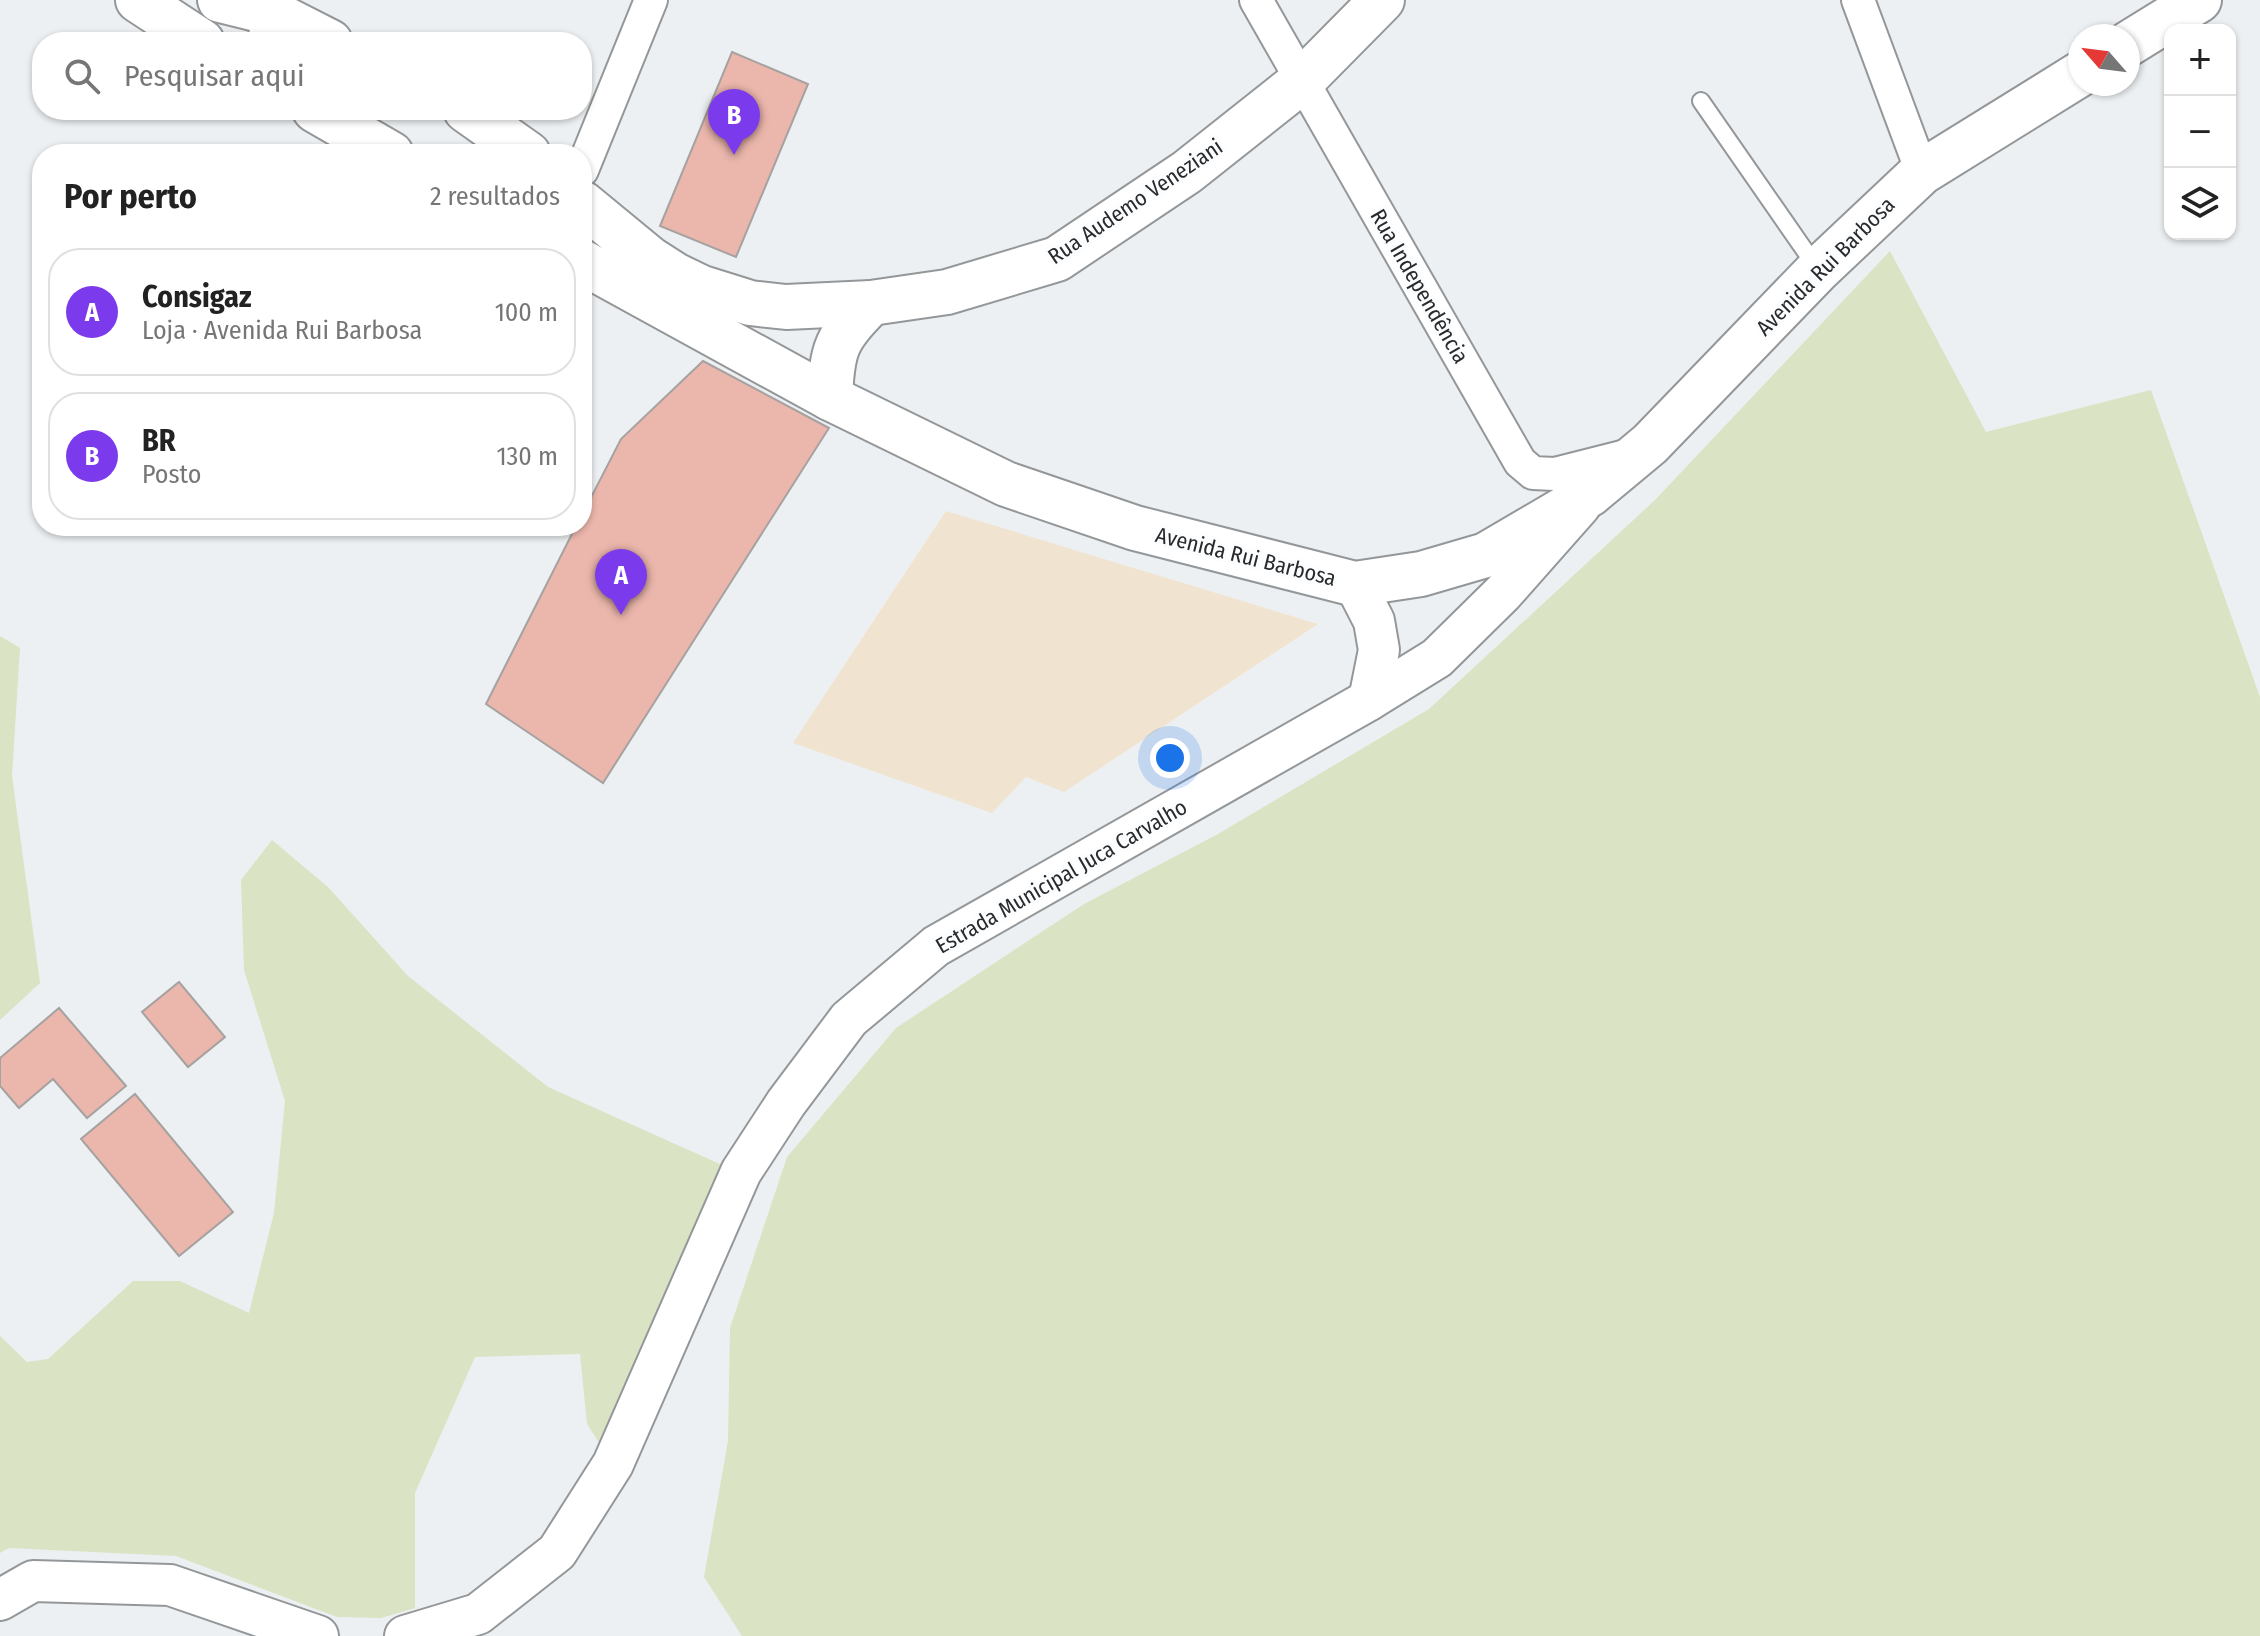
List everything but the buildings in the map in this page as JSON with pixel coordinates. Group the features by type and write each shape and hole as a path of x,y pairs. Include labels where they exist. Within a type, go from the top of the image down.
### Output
{"main road":[{"path":"138,0 187,32"},
{"path":"220,0 305,32"},
{"name":"Rua Audemo Veneziani","path":"592,211 650,259 702,288 750,303 786,307 871,303 947,292 1057,259 1187,172 1303,80 1382,0"},
{"path":"2140,37 2199,0"},
{"name":"Avenida Rui Barbosa","path":"592,267 830,398 1006,484 1135,528 1355,584 1421,574 1486,555 1590,494 1641,452 1818,270 1922,172 2068,81"},
{"path":"332,120 374,144"},
{"path":"482,120 515,144"},
{"path":"830,398 837,344 846,328 871,303"}],"street":[{"path":"592,145 651,0"},
{"name":"Rua Independência","path":"1256,0 1520,462 1533,473 1555,474 1641,452"},
{"path":"1858,0 1922,172"},
{"name":"Estrada Municipal Juca Carvalho","path":"405,1636 478,1614 557,1552 613,1464 741,1172 786,1103 849,1019 936,946 1369,700 1437,658 1503,593 1590,494"},
{"path":"1355,584 1374,621 1379,650 1369,700"},
{"path":"0,1600 33,1581 170,1585 318,1636"}],"lane":[{"path":"1701,101 1818,270"}],"shaded area":[{"path":"946,511 1318,624 1064,792 1026,777 992,813 793,743"}],"green space":[{"path":"1890,251 1986,432 2151,390 2260,697 2260,1636 742,1636 704,1577 728,1441 730,1328 787,1157 896,1028 1084,904 1218,834 1429,709 1655,500"},
{"path":"0,636 20,648 12,776 40,983 0,1020"},
{"path":"272,840 328,887 408,976 548,1087 731,1169 613,1464 587,1424 580,1354 475,1357 415,1493 415,1608 381,1618 337,1617 176,1556 9,1548 0,1553 0,1336 27,1362 48,1359 133,1281 180,1281 249,1313 274,1213 285,1101 244,970 241,880"}],"place":[{"name":"BR","path":"734,155"},
{"name":"Consigaz","path":"621,615"}]}
